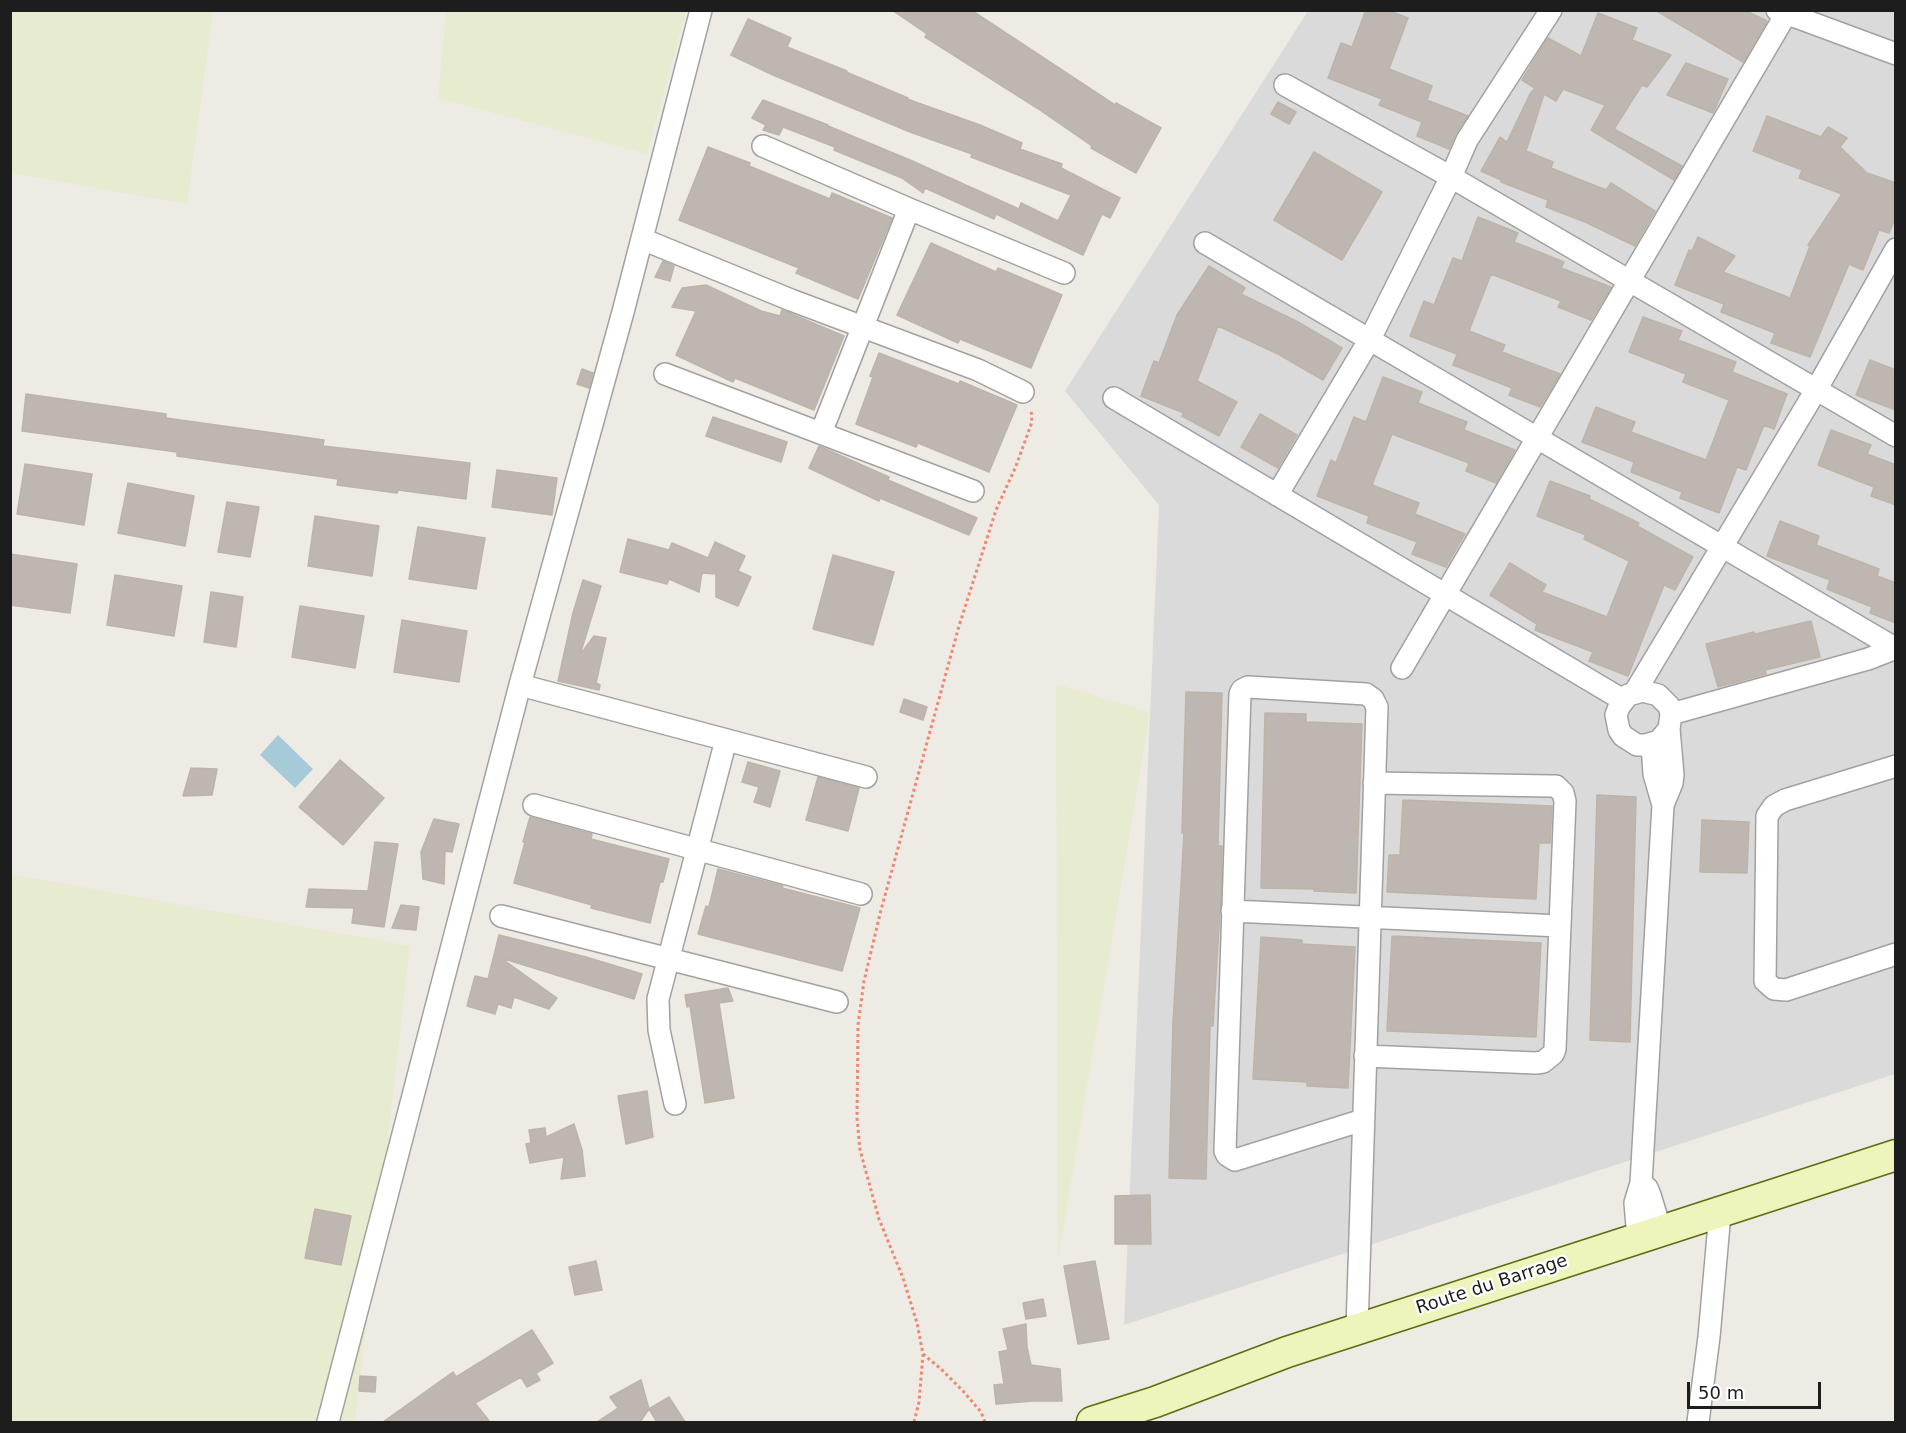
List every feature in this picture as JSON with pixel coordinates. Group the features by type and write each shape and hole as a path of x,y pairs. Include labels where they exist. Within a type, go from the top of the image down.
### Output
{"main road":[{"name":"Route du Barrage","path":"1092,1422 1155,1402 1287,1352 1896,1155"}],"street":[{"path":"328,1422 520,685 642,239 701,10"},
{"path":"1276,495 1370,339 1451,177 1467,140 1551,10"},
{"path":"1402,668 1629,281 1781,12 1896,54"},
{"path":"1285,85 1451,177 1896,436"},
{"path":"763,146 1064,273"},
{"path":"821,433 909,209"},
{"path":"642,239 862,327 978,370 1023,392"},
{"path":"1205,243 1895,648"},
{"path":"1670,721 1665,736 1652,744 1637,745 1623,736 1619,730 1616,715 1722,547 1816,390 1896,249"},
{"path":"665,374 973,491"},
{"path":"1114,398 1445,595 1629,696"},
{"path":"1670,721 1868,659 1895,648"},
{"path":"520,685 866,777"},
{"path":"1357,1329 1377,707 1370,696 1248,687 1240,694 1224,1148 1227,1155 1235,1160 1363,1120"},
{"path":"1629,696 1643,690 1658,695 1664,700 1670,721 1673,775 1663,805 1641,1183 1635,1203 1649,1235"},
{"path":"675,1104 659,1030 658,999 726,740"},
{"path":"1652,744 1654,774 1663,805"},
{"path":"1896,766 1785,800 1774,806 1767,816 1765,981 1774,989 1786,990 1896,954"},
{"path":"1365,1056 1536,1063 1549,1059 1555,1049 1565,801 1560,789 1551,786 1374,783"},
{"path":"534,805 861,894"},
{"path":"1232,911 1560,926"},
{"path":"501,916 837,1002"},
{"path":"1698,1422 1709,1337 1720,1213"}],"path":[{"path":"914,1422 919,1402 923,1354 917,1323 903,1278 879,1219 860,1150 856,1118 858,1025 864,981 880,910 959,626 996,510 1016,466 1032,422 1031,405 1023,392"},
{"path":"923,1354 963,1391 981,1412 985,1422"}],"shaded area":[{"path":"1308,11 1895,11 1895,1074 1124,1325 1159,505 1065,391"}],"green space":[{"path":"10,11 213,11 187,204 11,173"},
{"path":"446,11 686,11 647,154 438,98"},
{"path":"1056,684 1150,712 1058,1259"},
{"path":"10,874 410,946 355,1422 11,1422"}],"water":[{"path":"278,735 313,769 295,788 260,755"}],"building":[{"path":"892,10 971,10 1115,105 1116,103 1161,128 1136,173 1091,148 1092,146 1037,108 925,37 927,34"},
{"path":"1366,10 1387,10 1408,18 1389,69 1432,86 1427,100 1468,116 1456,133 1449,149 1417,136 1422,122 1379,105 1382,99 1328,78 1341,43 1352,47"},
{"path":"1655,10 1744,10 1767,21 1743,62"},
{"path":"1598,13 1637,28 1632,40 1671,55 1647,87 1642,85 1614,129 1682,166 1674,180 1591,130 1605,105 1563,89 1556,101 1544,94 1526,151 1553,162 1551,168 1606,190 1611,183 1655,211 1635,246 1585,222 1546,207 1548,200 1501,182 1481,171 1500,137 1507,142 1535,88 1522,80 1548,38 1581,56"},
{"path":"748,19 791,38 787,47 847,71 907,99 980,125 1022,143 1020,149 1062,164 1061,168 1120,198 1110,218 1102,214 1083,255 996,214 994,219 925,188 923,193 902,178 834,150 835,147 783,127 779,135 763,130 766,125 752,118 763,100 828,125 1019,209 1021,203 1058,221 1071,195 971,157 972,154 910,132 731,55"},
{"path":"1686,63 1728,79 1713,113 1667,95"},
{"path":"1278,102 1296,112 1289,124 1271,114"},
{"path":"1767,116 1821,137 1828,127 1847,138 1840,147 1867,173 1896,183 1896,216 1889,233 1879,230 1863,270 1849,264 1810,357 1771,343 1775,333 1721,312 1724,304 1675,285 1689,250 1692,251 1698,237 1735,256 1723,272 1790,298 1810,246 1808,245 1842,194 1799,178 1802,170 1753,151"},
{"path":"708,147 830,199 832,193 892,218 858,299 796,273 799,268 679,220"},
{"path":"1314,152 1382,192 1342,260 1274,220"},
{"path":"1478,217 1518,233 1514,242 1564,262 1561,268 1611,287 1591,320 1558,307 1561,301 1491,274 1469,331 1505,345 1502,352 1560,374 1540,407 1509,395 1512,388 1453,365 1457,354 1410,336 1424,301 1434,305 1453,258 1462,261"},
{"path":"931,243 996,272 998,268 1062,295 1031,368 960,339 958,343 897,315"},
{"path":"663,261 674,266 670,281 655,277"},
{"path":"1209,266 1245,288 1241,294 1298,322 1342,348 1323,380 1278,354 1218,326 1197,381 1237,402 1219,436 1182,416 1184,413 1141,396 1154,361 1159,363 1177,315"},
{"path":"706,285 761,311 780,316 782,310 844,336 814,410 735,378 733,382 676,355 696,311 672,307 682,288"},
{"path":"1643,317 1682,331 1678,340 1736,362 1732,372 1787,394 1774,429 1764,425 1746,470 1737,467 1719,513 1680,498 1682,492 1631,472 1634,462 1582,442 1596,407 1635,422 1631,432 1706,460 1729,400 1683,382 1686,374 1629,352"},
{"path":"879,353 959,384 960,381 1017,405 989,472 918,443 916,447 856,424"},
{"path":"1870,360 1896,370 1896,410 1856,395"},
{"path":"582,369 593,373 589,388 577,384"},
{"path":"1383,377 1422,392 1418,403 1467,422 1464,430 1515,450 1496,483 1466,471 1469,463 1392,434 1372,485 1419,503 1415,514 1465,534 1446,567 1412,554 1417,542 1367,523 1369,516 1317,496 1331,460 1336,463 1354,417 1366,422"},
{"path":"26,394 166,414 166,418 324,440 323,446 470,463 466,499 337,485 338,479 177,456 177,452 22,431"},
{"path":"1260,414 1297,435 1278,468 1241,447"},
{"path":"713,417 787,442 781,462 706,436"},
{"path":"1831,430 1871,445 1867,454 1896,465 1896,505 1871,496 1874,487 1818,465"},
{"path":"819,446 889,477 888,480 977,518 969,535 880,498 879,501 809,468"},
{"path":"25,464 92,474 84,525 17,514"},
{"path":"497,470 557,478 552,515 492,507"},
{"path":"1550,481 1590,496 1589,499 1639,523 1637,526 1693,557 1675,590 1664,585 1628,676 1589,661 1593,652 1535,630 1537,624 1490,595 1510,563 1546,585 1542,592 1607,617 1629,561 1584,539 1586,535 1537,516"},
{"path":"128,483 194,496 185,546 118,533"},
{"path":"227,502 259,507 250,557 218,552"},
{"path":"315,516 379,526 372,576 308,566"},
{"path":"1780,521 1819,536 1816,545 1879,569 1877,576 1896,583 1896,623 1870,613 1872,607 1827,589 1830,580 1767,556"},
{"path":"418,527 485,538 476,589 409,579"},
{"path":"628,539 669,550 672,543 708,558 715,542 745,556 738,571 751,577 738,606 716,597 716,574 702,573 699,592 669,579 667,584 620,572"},
{"path":"10,554 77,564 70,613 10,605"},
{"path":"833,555 894,572 873,645 813,629"},
{"path":"115,575 182,586 174,636 107,625"},
{"path":"583,580 601,586 580,655 594,636 606,638 596,683 600,685 599,690 558,681"},
{"path":"211,592 243,597 236,647 204,642"},
{"path":"300,606 364,616 355,668 292,657"},
{"path":"402,620 467,631 459,682 394,672"},
{"path":"1811,621 1820,657 1765,670 1766,674 1718,687 1706,644"},
{"path":"1186,692 1222,693 1218,846 1222,846 1221,894 1213,1026 1210,1026 1206,1179 1169,1178 1173,1023 1184,833 1182,833"},
{"path":"904,699 927,707 923,720 900,712"},
{"path":"1265,713 1306,714 1306,722 1362,724 1356,893 1261,888"},
{"path":"340,760 384,798 343,845 299,807"},
{"path":"748,762 780,771 770,807 754,802 759,787 742,782"},
{"path":"191,768 217,769 212,795 183,796"},
{"path":"818,777 859,788 848,831 806,820"},
{"path":"1597,795 1636,797 1630,1042 1590,1040"},
{"path":"1403,800 1552,806 1550,843 1539,843 1536,899 1387,892 1389,855 1400,855"},
{"path":"530,817 592,834 591,839 669,859 663,882 660,882 650,923 591,908 592,905 514,883"},
{"path":"434,819 459,824 452,852 445,851 444,884 423,879 421,852"},
{"path":"1702,820 1749,822 1747,873 1700,872"},
{"path":"375,842 398,844 384,927 352,923 354,908 306,907 309,889 368,891"},
{"path":"718,869 860,908 842,971 698,934 706,906 709,907"},
{"path":"401,905 419,907 416,930 392,928"},
{"path":"499,935 642,974 634,999 501,958 557,998 549,1009 514,997 511,1008 498,1004 495,1014 467,1006 475,976 488,979"},
{"path":"1392,936 1541,943 1536,1037 1387,1031"},
{"path":"1261,937 1302,940 1302,944 1355,947 1348,1088 1307,1086 1307,1082 1253,1079"},
{"path":"728,988 733,1001 719,1003 734,1098 705,1103 690,1006 687,1007 685,995"},
{"path":"647,1091 653,1137 626,1144 618,1096"},
{"path":"574,1124 582,1150 585,1176 561,1179 564,1157 530,1163 526,1144 531,1143 529,1130 545,1128 546,1137"},
{"path":"1150,1195 1151,1244 1115,1244 1115,1196"},
{"path":"315,1209 351,1216 341,1265 305,1258"},
{"path":"596,1261 602,1290 575,1295 569,1267"},
{"path":"1095,1261 1109,1339 1078,1344 1064,1266"},
{"path":"1043,1299 1046,1316 1026,1319 1023,1303"},
{"path":"1026,1324 1031,1365 1060,1369 1062,1401 996,1404 994,1385 1004,1384 999,1352 1008,1350 1003,1329"},
{"path":"532,1330 553,1363 536,1373 540,1380 527,1387 521,1377 475,1403 490,1422 383,1422 453,1372 456,1377"},
{"path":"360,1376 376,1377 375,1392 359,1391"},
{"path":"641,1380 649,1409 640,1422 597,1422 618,1408 610,1397"},
{"path":"669,1397 685,1422 657,1422 649,1409"}]}
